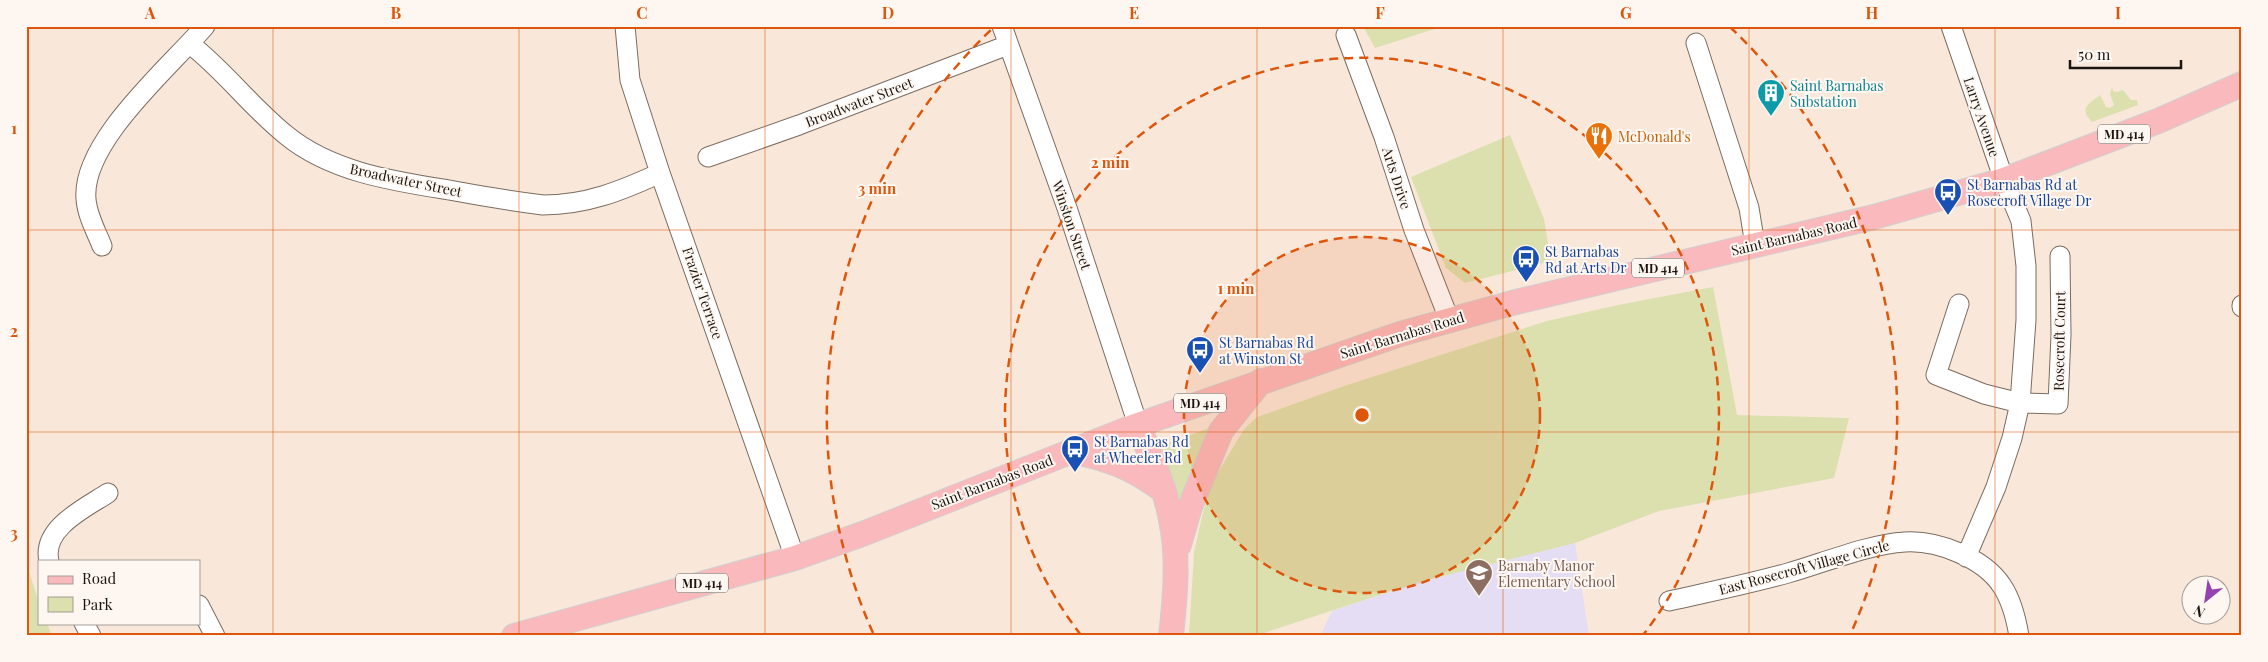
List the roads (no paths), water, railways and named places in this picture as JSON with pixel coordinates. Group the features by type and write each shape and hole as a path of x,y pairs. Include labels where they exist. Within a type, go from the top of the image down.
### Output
{"main road":[{"name":"Saint Barnabas Road","path":"514,636 795,558 864,533 1138,425 1261,381 1449,319 1874,217 2004,180 2141,128 2242,84"},
{"path":"1176,564 1190,507 1221,431 1261,381"},
{"path":"1138,425 1164,491 1172,522 1176,564 1171,636"},
{"path":"1070,451 1107,460 1129,468 1164,491"}],"street":[{"path":"102,246 86,198 88,179 99,152 124,113 205,26"},
{"name":"Frazier Terrace","path":"625,26 630,80 660,173 795,558"},
{"name":"Winston Street","path":"1002,26 1067,208 1138,425"},
{"name":"Larry Avenue","path":"1951,26 2004,180 2021,221 2026,266 2026,320 2020,403 2012,438 1996,486 1966,557"},
{"name":"Arts Drive","path":"1346,36 1384,137 1414,230 1449,319"},
{"path":"1696,43 1750,208 1755,245"},
{"name":"Broadwater Street","path":"190,44 210,59 267,120 287,137 328,161 351,169 411,184 543,205 564,205 596,199 660,173"},
{"name":"Broadwater Street","path":"708,157 1008,45"},
{"name":"Rosecroft Court","path":"1959,304 1936,375 1984,394 2020,403 2058,404 2061,335 2060,256"},
{"path":"49,560 50,543 60,526 108,493"},
{"name":"East Rosecroft Village Circle","path":"1669,601 1785,574 1885,545 1906,542 1942,547 1966,557 1992,574 2001,584 2012,606 2019,636"},
{"path":"200,607 215,636"},
{"path":"85,624 91,636"}],"place":[{"name":"Saint Barnabas Substation","path":"1771,117"},
{"name":"McDonald's","path":"1599,160"},
{"name":"St Barnabas Rd at Rosecroft Village Dr","path":"1948,216"},
{"name":"St Barnabas Rd at Arts Dr","path":"1526,283"},
{"name":"St Barnabas Rd at Winston St","path":"1200,374"},
{"name":"St Barnabas Rd at Wheeler Rd","path":"1075,473"},
{"name":"Barnaby Manor Elementary School","path":"1479,597"}]}
